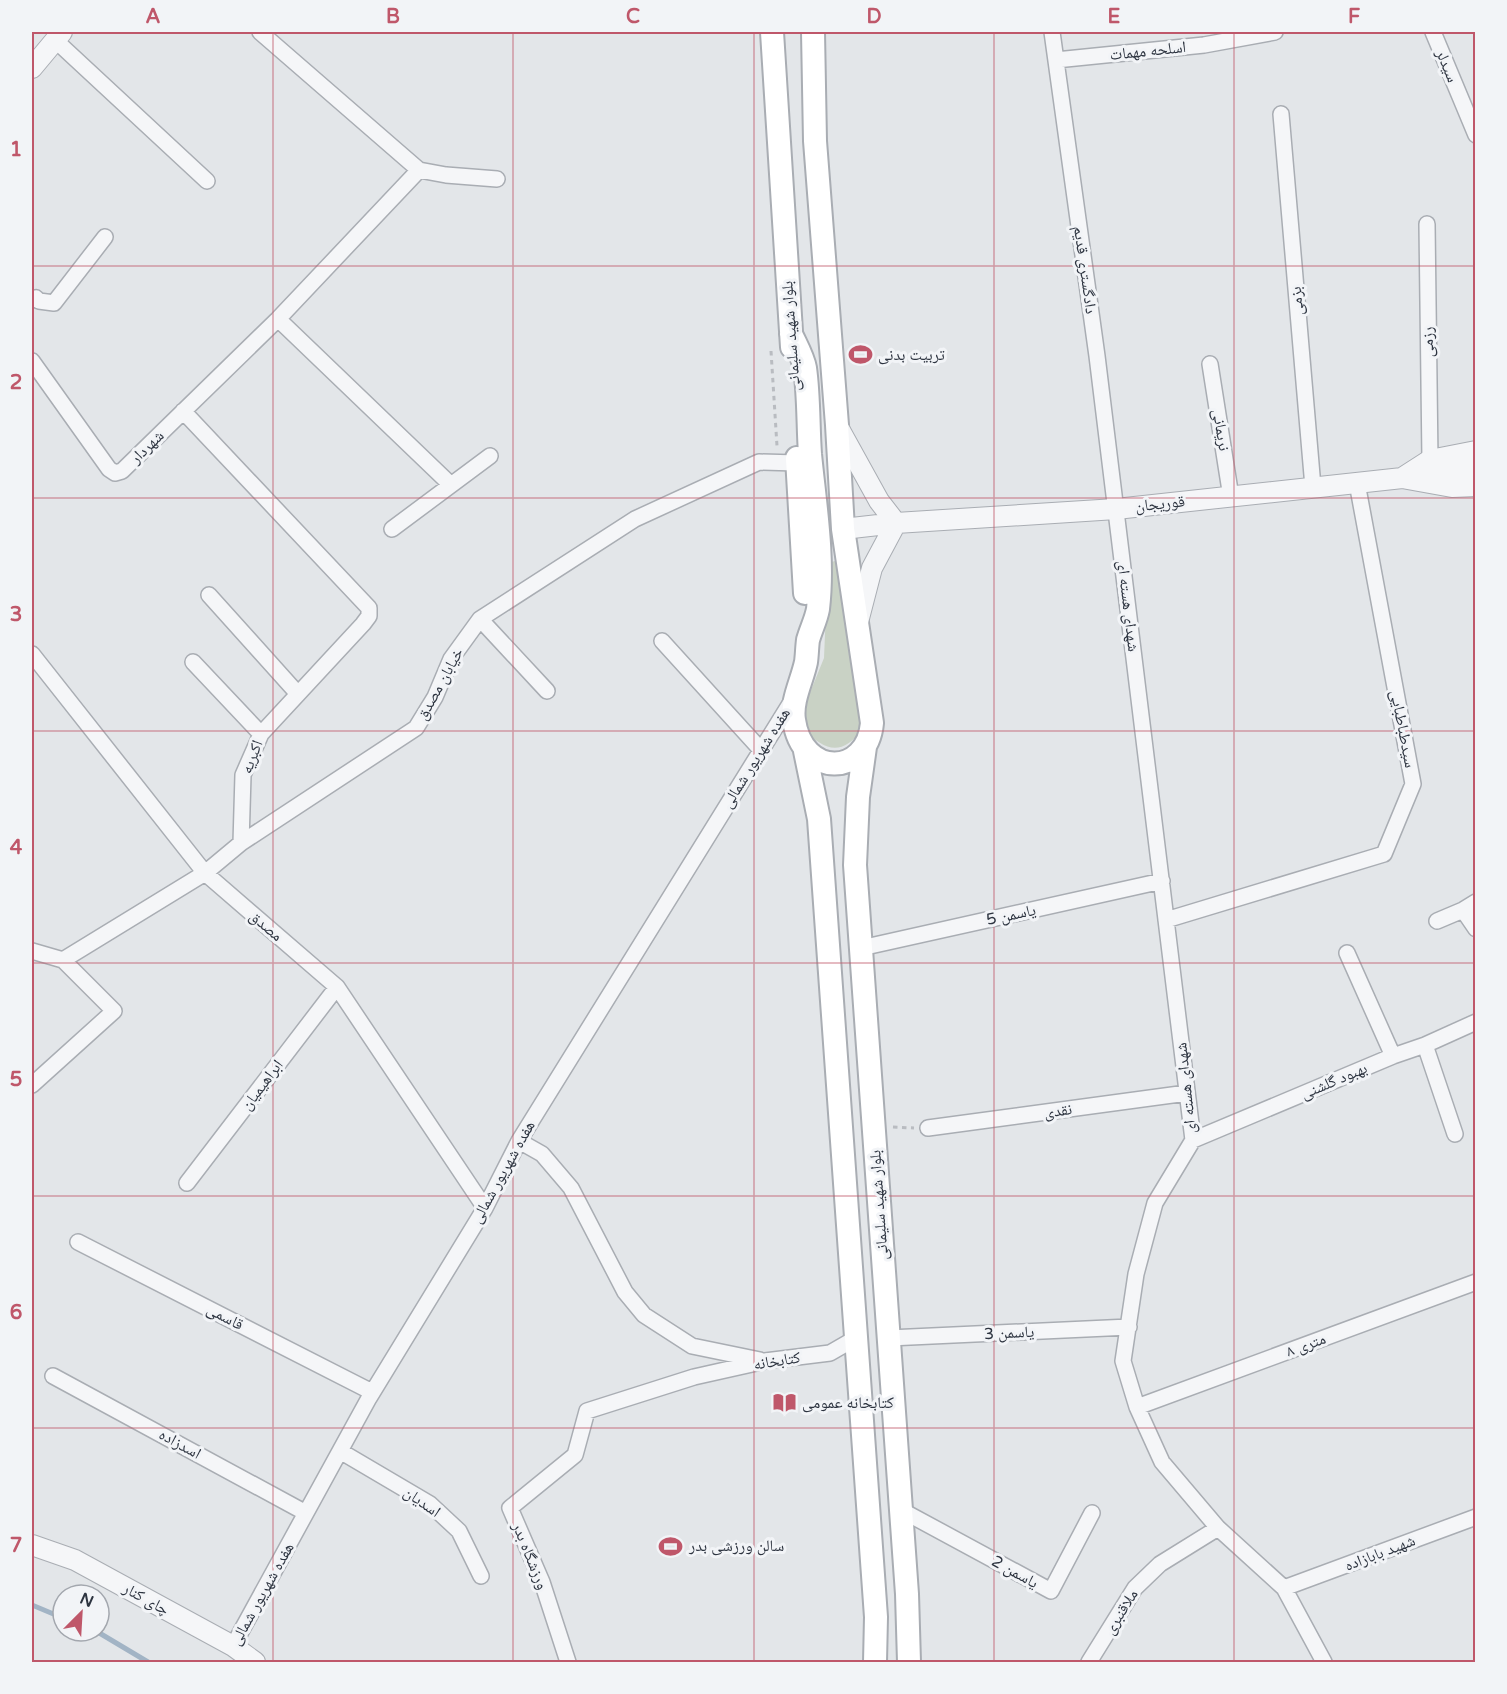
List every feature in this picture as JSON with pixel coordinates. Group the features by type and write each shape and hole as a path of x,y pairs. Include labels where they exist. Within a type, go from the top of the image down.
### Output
{"main road":[{"name":"بلوار شهید سلیمانی","path":"771,32 797,425 797,464 808,641 806,662 793,717 798,740 805,751 819,819 876,1617 875,1662"},
{"path":"813,32 814,141 843,529 818,529"},
{"path":"791,334 805,366 810,453 818,529 818,611 808,641"},
{"name":"بلوار شهید سلیمانی","path":"843,529 873,723 871,735 865,747 858,797 855,865 907,1594 909,1662"},
{"path":"805,751 816,759 829,763 843,762 855,757 865,747"}],"street":[{"path":"260,32 419,170 446,175 497,179"},
{"name":"دادگستری قدیم","path":"1052,32 1116,509"},
{"name":"اسلحه مهمات","path":"1056,60 1204,45 1275,32"},
{"name":"سیدلر","path":"1433,32 1475,135"},
{"path":"32,68 58,35 207,181"},
{"name":"بزمی","path":"1281,114 1313,488"},
{"name":"شهردار","path":"32,361 109,469 114,473 122,471 278,319 419,170"},
{"name":"رزمی","path":"1427,224 1430,460"},
{"path":"32,300 36,298 46,303 54,303 105,237"},
{"path":"278,319 450,484"},
{"name":"نریمانی","path":"1210,364 1231,496"},
{"path":"183,411 369,608 369,616 363,624 261,734"},
{"path":"837,425 879,501 896,523 872,568 858,622"},
{"path":"1402,478 1430,460 1476,451"},
{"path":"392,529 490,456"},
{"name":"خیابان مصدق","path":"63,960 205,873 240,843 416,728 435,697 451,659 480,619 635,519 759,462 797,464"},
{"name":"قوریجان","path":"843,529 896,523 1116,509 1476,470"},
{"path":"1402,478 1452,486 1476,486"},
{"name":"سیدطباطبایی","path":"1166,920 1384,854 1413,784 1357,483"},
{"name":"شهدای هسته ای","path":"1116,509 1193,1140 1155,1203 1136,1274 1123,1361 1137,1407 1162,1462 1218,1528 1284,1588 1324,1662"},
{"path":"209,595 298,694"},
{"path":"480,619 547,691"},
{"path":"662,641 761,750"},
{"name":"مصدق","path":"32,654 205,873 337,987 485,1208"},
{"name":"اکبریه","path":"193,662 261,734 243,775 240,843"},
{"name":"هفده شهریور شمالی","path":"229,1654 372,1392 485,1208 519,1141 798,691"},
{"name":"یاسمن 5","path":"861,948 1162,881"},
{"path":"1437,921 1469,906 1476,929"},
{"path":"32,951 63,960 114,1011 32,1086"},
{"path":"1347,953 1393,1056"},
{"name":"ابراهیمیان","path":"187,1183 337,987"},
{"name":"بهبود گلشنی","path":"1193,1140 1476,1022"},
{"path":"1425,1045 1455,1134"},
{"name":"نقدی","path":"928,1128 1187,1093"},
{"path":"519,1141 542,1154 571,1188 625,1292 644,1315 692,1346 765,1361"},
{"name":"قاسمی","path":"78,1242 372,1392"},
{"name":"۸ متری","path":"1137,1407 1476,1282"},
{"name":"یاسمن 3","path":"889,1338 1129,1327"},
{"name":"کتابخانه","path":"694,1377 765,1361 830,1353 856,1338"},
{"name":"اسدزاده","path":"53,1376 306,1514"},
{"name":"ورزشگاه بدر","path":"568,1662 542,1582 510,1508 575,1455 587,1412 694,1377"},
{"name":"اسدیان","path":"340,1451 430,1504 459,1531 481,1576"},
{"name":"یاسمن 2","path":"901,1510 1051,1591 1092,1513"},
{"name":"شهید بابازاده","path":"1284,1588 1476,1517"},
{"name":"ملاقنبری","path":"1089,1662 1135,1588 1160,1564 1218,1528"},
{"name":"چای کنار","path":"32,1545 75,1560 229,1654 255,1662"}],"path":[{"path":"874,1126 928,1128"}],"shaded area":[{"path":"842,559 862,729 848,744 834,748 819,742 804,729 805,705 824,658 828,563"}],"waterway":[{"path":"32,1605 51,1613"},
{"path":"111,1640 148,1662"}],"place":[{"name":"تربیت بدنی","path":"860,355"},
{"name":"کتابخانه عمومی","path":"784,1403"},
{"name":"سالن ورزشی بدر","path":"671,1546"}]}
